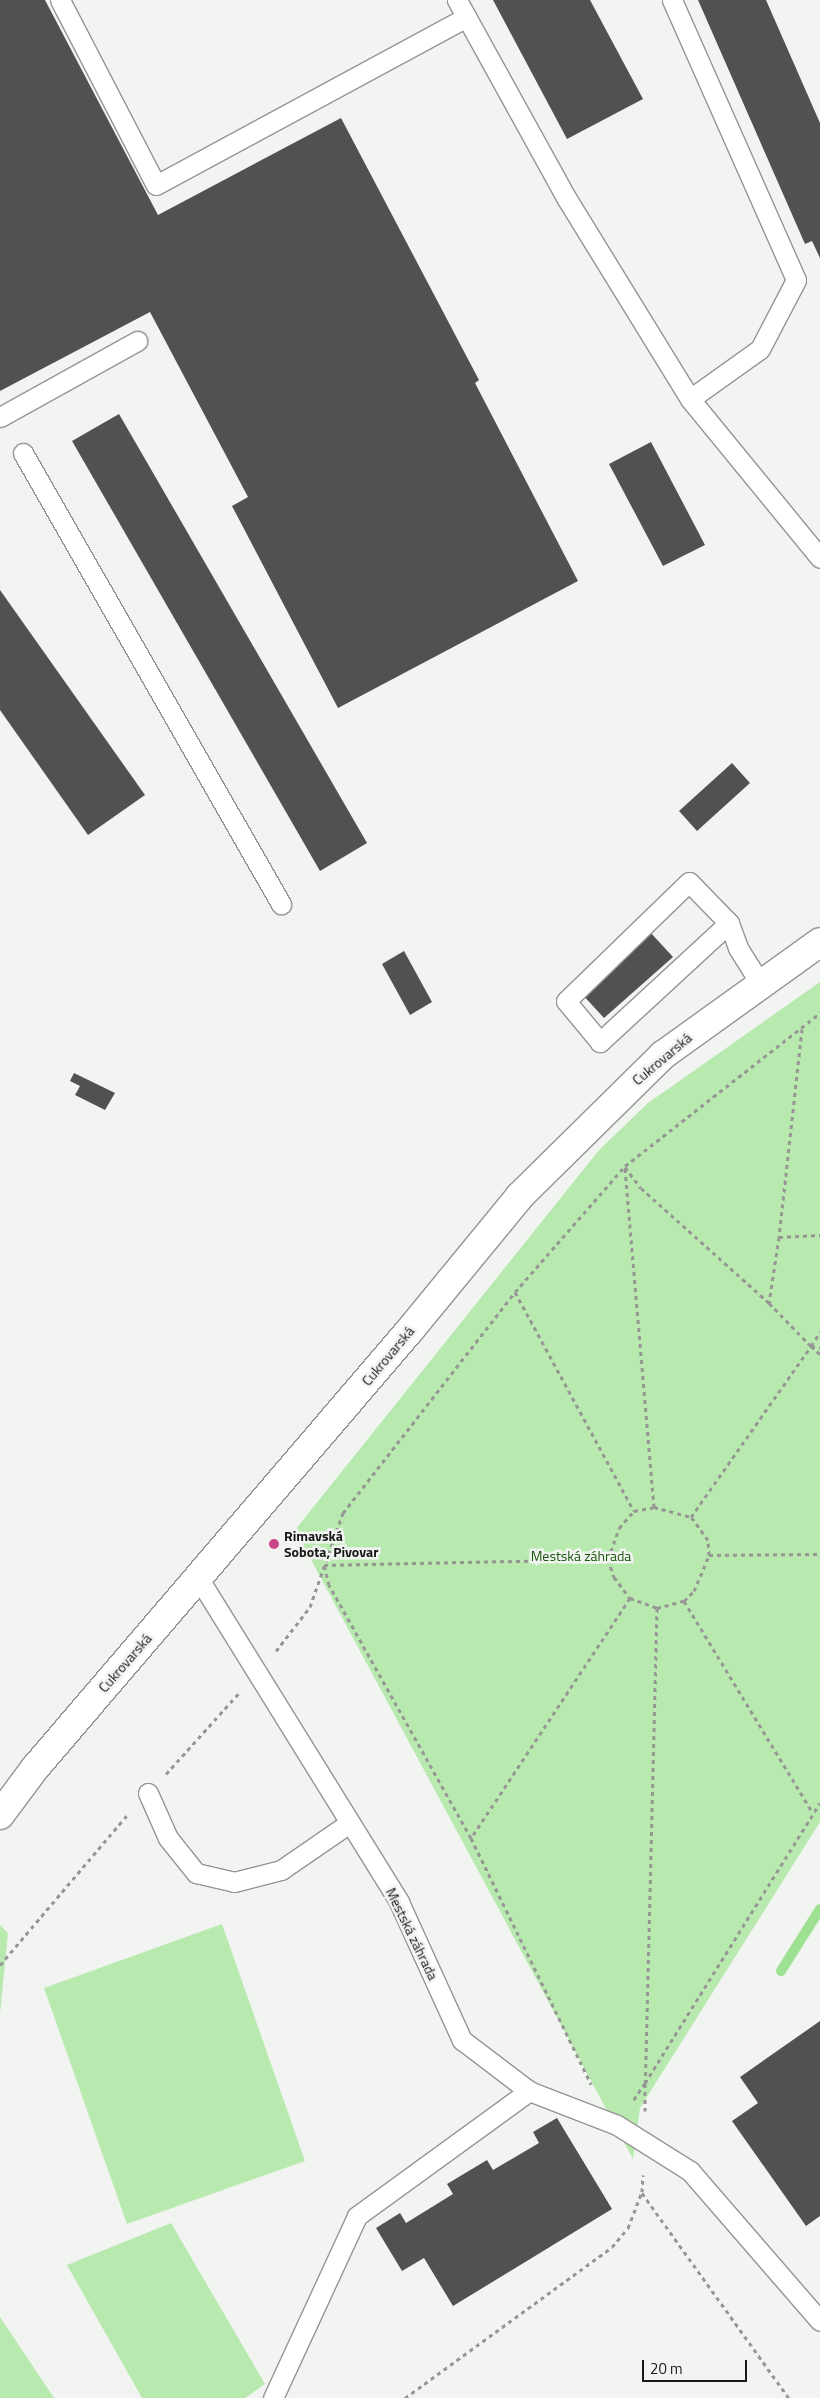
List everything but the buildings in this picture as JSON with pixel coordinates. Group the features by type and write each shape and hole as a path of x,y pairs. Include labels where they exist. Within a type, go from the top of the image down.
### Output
{"main road":[{"name":"Cukrovarská","path":"0,1815 35,1768 199,1579 520,1196 663,1055 760,983 820,942"}],"lane":[{"path":"60,0 156,185 467,17"},
{"path":"457,0 567,199 690,399 820,558"},
{"path":"672,0 796,280 760,349 690,399"},
{"path":"0,417 138,341"},
{"path":"23,453 281,904"},
{"path":"729,923 600,1042 566,1001 689,882 729,923 738,948 760,983"},
{"name":"Mestská záhrada","path":"199,1579 255,1674 348,1824 400,1902 462,2040 529,2091 617,2125 690,2170 820,2321"},
{"path":"148,1793 168,1838 196,1873 234,1882 281,1870 348,1824"},
{"path":"273,2398 357,2216 529,2091"}],"path":[{"path":"0,1965 104,1839 255,1674 310,1607 343,1513 515,1292 624,1166 820,1013"},
{"path":"769,1303 779,1237 802,1028"},
{"path":"624,1166 641,1188 769,1303 820,1354"},
{"path":"624,1166 654,1507"},
{"path":"779,1237 820,1235"},
{"path":"515,1292 634,1511"},
{"path":"691,1517 820,1332"},
{"path":"811,1346 820,1348"},
{"path":"654,1507 691,1517 708,1540 709,1555 694,1591 684,1601 657,1608 630,1598 614,1577 608,1558 619,1528 634,1511 654,1507"},
{"path":"709,1555 820,1554"},
{"path":"324,1565 608,1558"},
{"path":"324,1565 329,1585 471,1838 594,2090 617,2125 645,2083 657,1608"},
{"path":"471,1838 630,1598"},
{"path":"684,1601 813,1813"},
{"path":"642,2192 789,2398"}],"green space":[{"name":"Mestská záhrada","path":"820,982 820,1822 640,2108 633,2159 295,1530 599,1150 648,1103"},
{"path":"222,1924 305,2161 127,2224 44,1988"},
{"path":"0,1925 8,1933 0,2014"},
{"path":"171,2223 265,2384 245,2398 142,2398 67,2265"},
{"path":"0,2317 54,2398 0,2398"}],"waterway":[{"path":"781,1971 820,1909"}],"place":[{"name":"Rimavská Sobota, Pivovar","path":"274,1544"}]}
